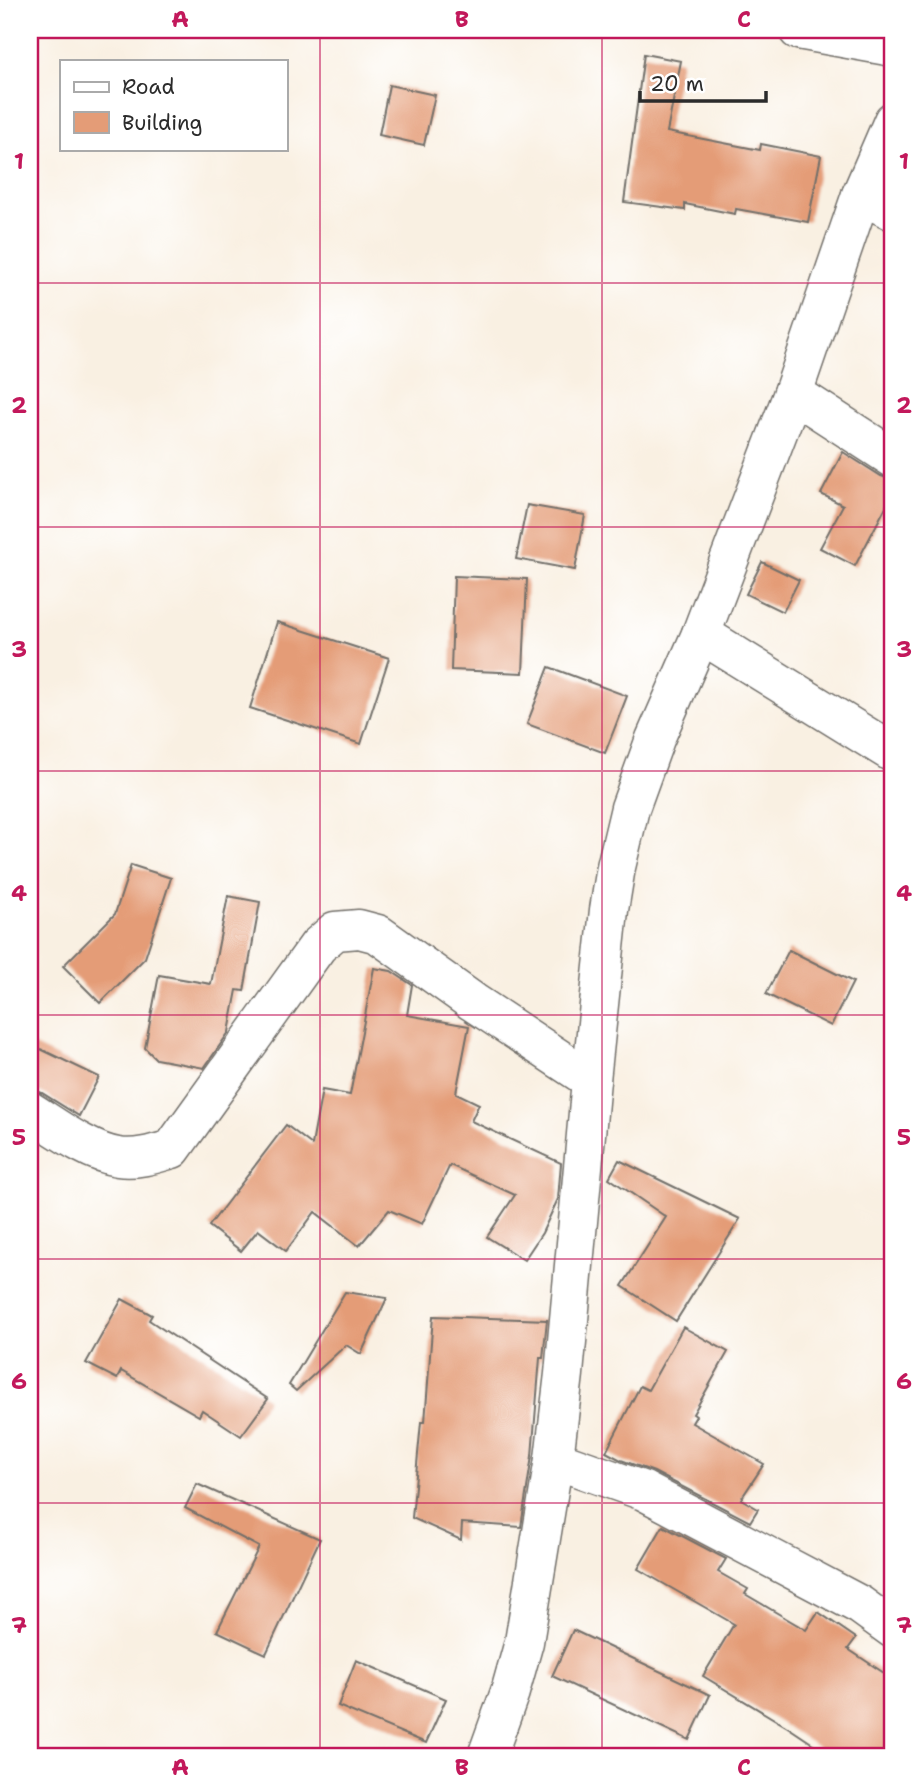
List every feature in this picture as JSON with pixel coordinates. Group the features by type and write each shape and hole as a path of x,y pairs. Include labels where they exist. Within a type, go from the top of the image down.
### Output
{"street":[{"path":"798,30 893,47"},
{"path":"486,1756 510,1692 524,1642 555,1459 590,1080 609,910 630,808 655,739 701,634 793,393 877,203 893,121"},
{"path":"793,393 893,458"},
{"path":"701,634 893,753"},
{"path":"30,1111 91,1148 117,1157 144,1157 172,1149 318,946 335,931 359,929 378,934 473,1002 590,1080"},
{"path":"555,1459 644,1491 860,1605 893,1629"}],"building":[{"path":"644,54 681,61 667,132 760,150 761,144 821,156 808,222 736,209 735,214 685,204 685,210 624,202"},
{"path":"389,85 435,95 424,145 379,135"},
{"path":"843,452 881,476 893,480 893,493 855,566 820,548 843,505 821,494"},
{"path":"527,505 585,515 575,570 516,559"},
{"path":"762,562 799,580 783,612 746,594"},
{"path":"454,576 527,579 523,673 451,670"},
{"path":"277,622 389,658 361,744 250,708"},
{"path":"549,667 627,696 605,753 527,724"},
{"path":"131,865 171,878 145,958 100,1003 63,966 115,914"},
{"path":"228,896 260,902 244,991 237,990 229,1032 204,1068 156,1059 145,1048 159,975 211,984"},
{"path":"789,950 853,982 831,1026 766,994"},
{"path":"374,968 391,971 412,985 407,1015 469,1026 456,1093 479,1104 471,1121 561,1163 558,1199 542,1233 524,1260 487,1237 515,1195 450,1165 422,1224 389,1210 359,1246 315,1212 286,1251 258,1230 241,1251 209,1226 286,1125 312,1145 322,1090 350,1095"},
{"path":"30,1044 99,1077 79,1116 42,1093 30,1089"},
{"path":"619,1160 740,1219 676,1321 622,1286 666,1217 609,1178"},
{"path":"345,1292 387,1298 361,1354 346,1345 296,1391 289,1385"},
{"path":"122,1299 152,1315 149,1320 268,1399 241,1436 202,1410 199,1416 121,1371 117,1379 86,1363"},
{"path":"433,1316 547,1320 543,1358 540,1358 532,1456 521,1527 462,1523 461,1540 412,1518 421,1422 425,1422"},
{"path":"683,1327 728,1352 693,1414 696,1416 692,1423 764,1464 741,1499 758,1509 750,1522 654,1472 606,1452 640,1386 648,1390"},
{"path":"197,1484 320,1539 266,1654 217,1631 259,1547 185,1508"},
{"path":"663,1526 726,1559 718,1572 748,1589 745,1594 806,1630 818,1612 856,1638 848,1649 893,1679 893,1756 831,1756 703,1676 734,1624 638,1569"},
{"path":"573,1630 710,1695 689,1740 552,1676"},
{"path":"356,1660 446,1699 426,1743 338,1706"}]}
